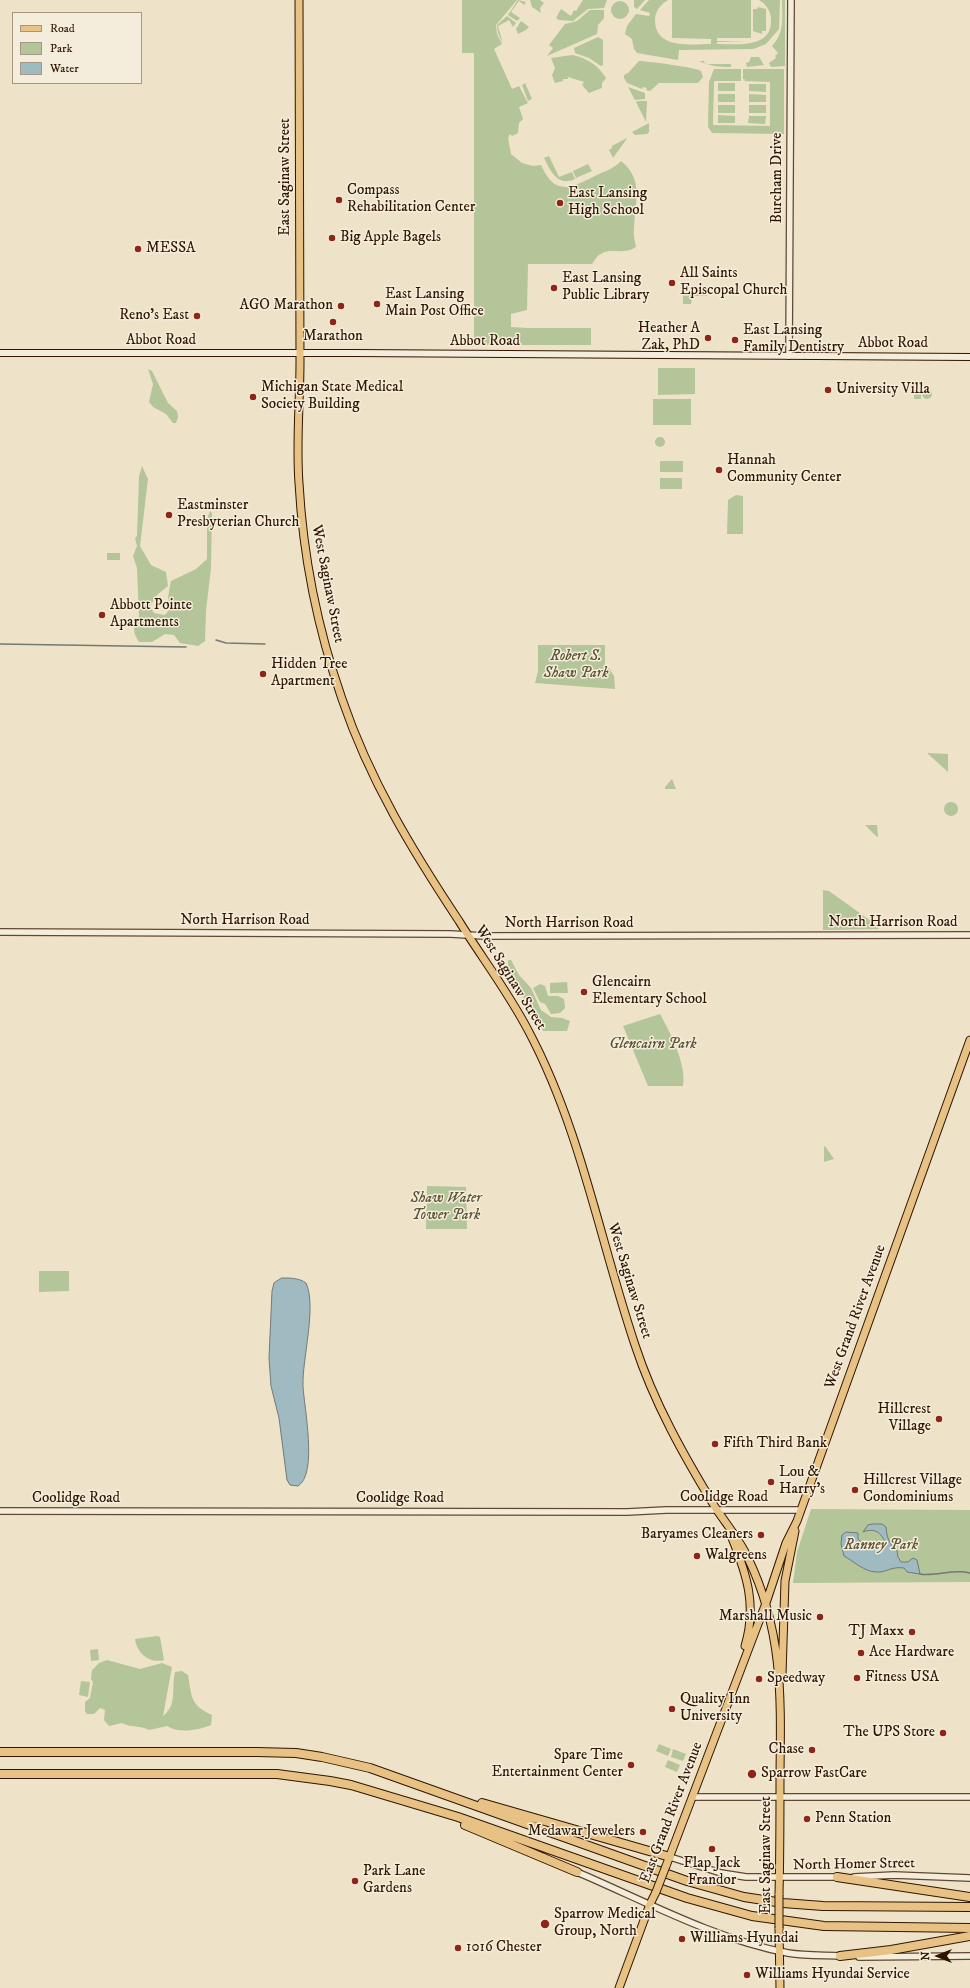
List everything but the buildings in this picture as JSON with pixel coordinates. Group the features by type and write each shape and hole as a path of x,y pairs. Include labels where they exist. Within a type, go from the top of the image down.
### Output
{"highway":[{"path":"0,1752 257,1752 296,1753 341,1760 421,1786 672,1876 744,1897 783,1903 823,1906 970,1907"},
{"path":"0,1774 277,1774 351,1785 458,1817 687,1898 752,1916 824,1926 970,1928"},
{"path":"351,1785 455,1820 577,1872"},
{"path":"421,1786 670,1857"},
{"path":"837,1877 970,1897"},
{"path":"840,1956 891,1950 970,1936"}],"main road":[{"name":"East Saginaw Street","path":"299,0 300,354"},
{"name":"Abbot Road","path":"0,354 970,357"},
{"name":"West Saginaw Street","path":"300,354 298,446 301,511 314,594 328,654 342,698 373,778 414,852 526,1025 547,1065 570,1124 607,1256 642,1366 679,1444 727,1526 745,1551 766,1603"},
{"name":"West Grand River Avenue","path":"766,1603 786,1543 797,1521 970,1040"},
{"path":"781,1694 785,1581 797,1521"},
{"path":"727,1526 746,1572 750,1598 749,1627 739,1671"},
{"name":"East Saginaw Street","path":"766,1603 774,1633 781,1694 779,1895 780,1988"},
{"name":"East Grand River Avenue","path":"619,1988 766,1603"}],"street":[{"name":"Burcham Drive","path":"789,356 791,0"},
{"name":"North Harrison Road","path":"0,932 467,935 970,935"},
{"name":"Coolidge Road","path":"0,1511 801,1510"},
{"path":"692,1797 970,1797"},
{"name":"North Homer Street","path":"670,1857 733,1875 762,1878 894,1875 970,1878"},
{"path":"577,1872 721,1934 757,1946 788,1953 914,1958 970,1956"}],"green space":[{"path":"462,0 517,0 496,25 497,34 502,44 494,49 512,89 519,86 528,103 519,107 523,119 519,123 518,133 512,136 510,134 508,138 511,154 522,163 533,166 541,165 546,175 558,186 572,186 588,180 613,167 621,161 633,175 636,192 634,238 636,247 624,251 607,251 597,257 592,264 528,264 527,310 511,314 511,327 591,328 591,345 474,345 474,53 462,53"},
{"path":"518,0 526,2 524,5 519,1 511,12 520,18 517,21 508,15"},
{"path":"530,0 540,0 544,3 540,8 541,13 532,7"},
{"path":"583,0 607,0 604,8 588,9 573,21 559,20 556,18 561,9 571,16"},
{"path":"634,0 645,0 637,9 634,7"},
{"path":"649,0 668,0 657,11 655,20 657,30 661,36 668,41 676,43 711,44 711,39 672,38 672,0 751,0 751,38 717,38 717,41 747,42 717,42 717,44 752,43 766,36 770,29 771,17 768,8 759,0 780,0 779,29 766,44 753,49 679,50 678,60 637,53 634,49 632,39 625,34 627,26 636,14 649,16 650,13 640,10"},
{"path":"782,0 785,0 785,66 771,67 769,63 776,58 775,56 778,53 772,46 781,30"},
{"path":"620,1 626,4 629,10 626,16 620,19 614,16 611,10 614,4"},
{"path":"758,7 766,9 766,31 762,31 762,34 753,31 753,9 757,9"},
{"path":"590,10 604,10 604,18 598,25 597,34 547,56 553,48 549,45 565,24 577,21"},
{"path":"507,16 516,23 513,27 509,20 498,26 503,44 498,33 497,25"},
{"path":"521,21 529,27 518,34 516,29"},
{"path":"598,37 603,40 603,65 601,66 589,58 575,53 574,48"},
{"path":"572,55 587,60 599,69 606,78 602,83 602,88 589,93 582,85 584,82 568,77 568,79 563,79 563,81 555,83 552,75 555,68 551,58"},
{"path":"751,57 759,57 764,65 747,67 746,63 749,62"},
{"path":"639,61 692,68 701,71 703,77 698,83 659,83 650,91 643,87 642,89 627,83 624,78 624,75 628,73"},
{"path":"707,64 731,64 731,67 719,66"},
{"path":"714,69 741,69 741,81 714,81 713,125 770,126 770,82 743,81 746,80 743,79 743,69 784,69 784,134 712,133 708,127 709,82"},
{"path":"525,83 532,99 528,101 522,85"},
{"path":"718,83 735,83 735,91 718,91"},
{"path":"749,84 766,84 766,92 749,91"},
{"path":"628,87 645,93 645,99 635,100"},
{"path":"718,94 735,94 735,102 718,102"},
{"path":"749,94 766,95 766,102 749,102"},
{"path":"647,101 646,122 636,102"},
{"path":"718,105 735,105 735,113 718,113"},
{"path":"749,105 766,105 766,113 749,113"},
{"path":"718,115 735,116 735,123 718,123"},
{"path":"749,116 766,116 765,124 748,123"},
{"path":"649,123 649,132 647,134 635,135 632,132"},
{"path":"627,138 613,158 609,150 612,146"},
{"path":"549,156 559,177 572,172 575,179 564,181 556,177 552,173 544,158"},
{"path":"588,164 592,171 576,178 573,171"},
{"path":"707,291 707,296 692,296 691,304 683,304 683,292"},
{"path":"658,368 695,368 695,394 658,395"},
{"path":"148,369 152,371 168,403 177,411 178,417 176,423 173,423 166,414 153,407 149,402 153,384"},
{"path":"915,386 921,386 921,399 914,399"},
{"path":"925,389 929,389 932,394 929,399 925,399 922,396 922,392"},
{"path":"653,399 691,399 691,425 653,425"},
{"path":"660,437 665,442 660,447 655,442"},
{"path":"660,461 683,461 683,472 660,472"},
{"path":"142,466 148,479 140,546 151,565 166,572 168,586 157,595 150,606 154,613 165,615 170,609 168,597 171,581 196,569 207,559 207,519 210,511 212,513 211,568 206,611 205,641 198,646 180,643 174,635 165,634 152,642 139,642 135,636 134,626 139,617 137,568 133,556 137,546 135,538 137,536 139,476"},
{"path":"660,478 682,478 682,489 660,489"},
{"path":"736,495 743,496 743,534 727,534 728,500"},
{"path":"107,553 120,553 120,560 107,560"},
{"name":"Robert S. Shaw Park","path":"538,645 605,645 605,668 609,668 614,676 615,689 535,683 538,671"},
{"path":"928,754 948,754 948,772"},
{"path":"672,779 676,789 665,789 665,787"},
{"path":"951,802 956,804 958,809 956,814 951,816 946,814 944,809 946,804"},
{"path":"865,825 877,825 878,836 877,837"},
{"path":"823,890 829,891 875,924 879,929 823,930"},
{"path":"508,960 511,960 519,975 531,988 541,1010 551,1017 562,1018 570,1021 567,1031 543,1031 508,970"},
{"path":"567,982 568,993 550,993 550,983"},
{"path":"540,984 545,986 548,996 558,996 564,999 565,1008 560,1013 551,1014 545,1004 540,1002 533,988"},
{"name":"Glencairn Park","path":"660,1014 677,1049 684,1078 683,1086 648,1086 623,1026"},
{"path":"825,1146 834,1159 824,1162 824,1147"},
{"name":"Shaw Water Tower Park","path":"427,1186 466,1187 467,1229 426,1229"},
{"path":"39,1271 69,1271 69,1291 39,1292"},
{"name":"Ranney Park","path":"811,1509 970,1510 970,1582 793,1583 797,1552"},
{"path":"157,1636 160,1637 164,1660 159,1661 149,1659 141,1653 135,1639"},
{"path":"98,1649 99,1660 91,1661 90,1650"},
{"path":"107,1660 140,1669 162,1663 172,1667 163,1716 171,1707 175,1672 182,1671 188,1675 193,1700 200,1708 212,1715 211,1725 183,1731 167,1726 149,1730 122,1723 109,1726 104,1720 105,1710 100,1708 94,1714 87,1714 85,1711 85,1702 90,1698 93,1682 91,1679 92,1670 99,1663"},
{"path":"81,1681 90,1682 88,1697 79,1695"},
{"path":"659,1744 671,1749 668,1756 656,1751"},
{"path":"673,1749 686,1754 683,1761 671,1757"},
{"path":"668,1760 680,1765 677,1772 665,1767"}],"water":[{"path":"282,1278 298,1279 306,1283 310,1305 310,1319 303,1375 309,1455 304,1479 298,1486 290,1485 287,1480 279,1418 271,1386 269,1358 272,1291 274,1283"},
{"path":"882,1524 886,1527 889,1540 897,1551 901,1562 908,1562 913,1558 917,1560 920,1574 907,1572 904,1568 892,1569 883,1572 872,1572 844,1556 841,1544 842,1535 846,1532 858,1533 858,1539 861,1542 883,1550 886,1546 881,1535 872,1530 863,1532 868,1525"}],"waterway":[{"path":"216,640 226,643 265,644"},
{"path":"0,644 186,647"},
{"path":"920,1574 926,1575 958,1571 970,1573"}],"place":[{"name":"Compass Rehabilitation Center","path":"339,200"},
{"name":"East Lansing High School","path":"560,203"},
{"name":"Big Apple Bagels","path":"332,238"},
{"name":"MESSA","path":"138,249"},
{"name":"All Saints Episcopal Church","path":"672,283"},
{"name":"East Lansing Public Library","path":"554,288"},
{"name":"East Lansing Main Post Office","path":"377,304"},
{"name":"AGO Marathon","path":"341,306"},
{"name":"Reno's East","path":"197,316"},
{"name":"Marathon","path":"333,322"},
{"name":"Heather A Zak, PhD","path":"708,338"},
{"name":"East Lansing Family Dentistry","path":"735,340"},
{"name":"University Villa","path":"828,390"},
{"name":"Michigan State Medical Society Building","path":"253,397"},
{"name":"Hannah Community Center","path":"719,470"},
{"name":"Eastminster Presbyterian Church","path":"169,515"},
{"name":"Abbott Pointe Apartments","path":"102,615"},
{"name":"Hidden Tree Apartment","path":"263,674"},
{"name":"Glencairn Elementary School","path":"584,992"},
{"name":"Hillcrest Village","path":"939,1419"},
{"name":"Fifth Third Bank","path":"715,1444"},
{"name":"Lou & Harry's","path":"771,1482"},
{"name":"Hillcrest Village Condominiums","path":"855,1490"},
{"name":"Baryames Cleaners","path":"761,1535"},
{"name":"Walgreens","path":"697,1556"},
{"name":"Marshall Music","path":"820,1617"},
{"name":"TJ Maxx","path":"912,1632"},
{"name":"Ace Hardware","path":"861,1653"},
{"name":"Fitness USA","path":"857,1678"},
{"name":"Speedway","path":"759,1679"},
{"name":"Quality Inn University","path":"672,1709"},
{"name":"The UPS Store","path":"943,1733"},
{"name":"Chase","path":"812,1750"},
{"name":"Spare Time Entertainment Center","path":"631,1765"},
{"name":"Sparrow FastCare","path":"752,1774"},
{"name":"Penn Station","path":"807,1819"},
{"name":"Medawar Jewelers","path":"643,1832"},
{"name":"Flap Jack Frandor","path":"712,1849"},
{"name":"Park Lane Gardens","path":"355,1881"},
{"name":"Sparrow Medical Group, North","path":"545,1924"},
{"name":"Williams Hyundai","path":"682,1939"},
{"name":"1016 Chester","path":"458,1948"},
{"name":"Williams Hyundai Service","path":"747,1975"}]}
